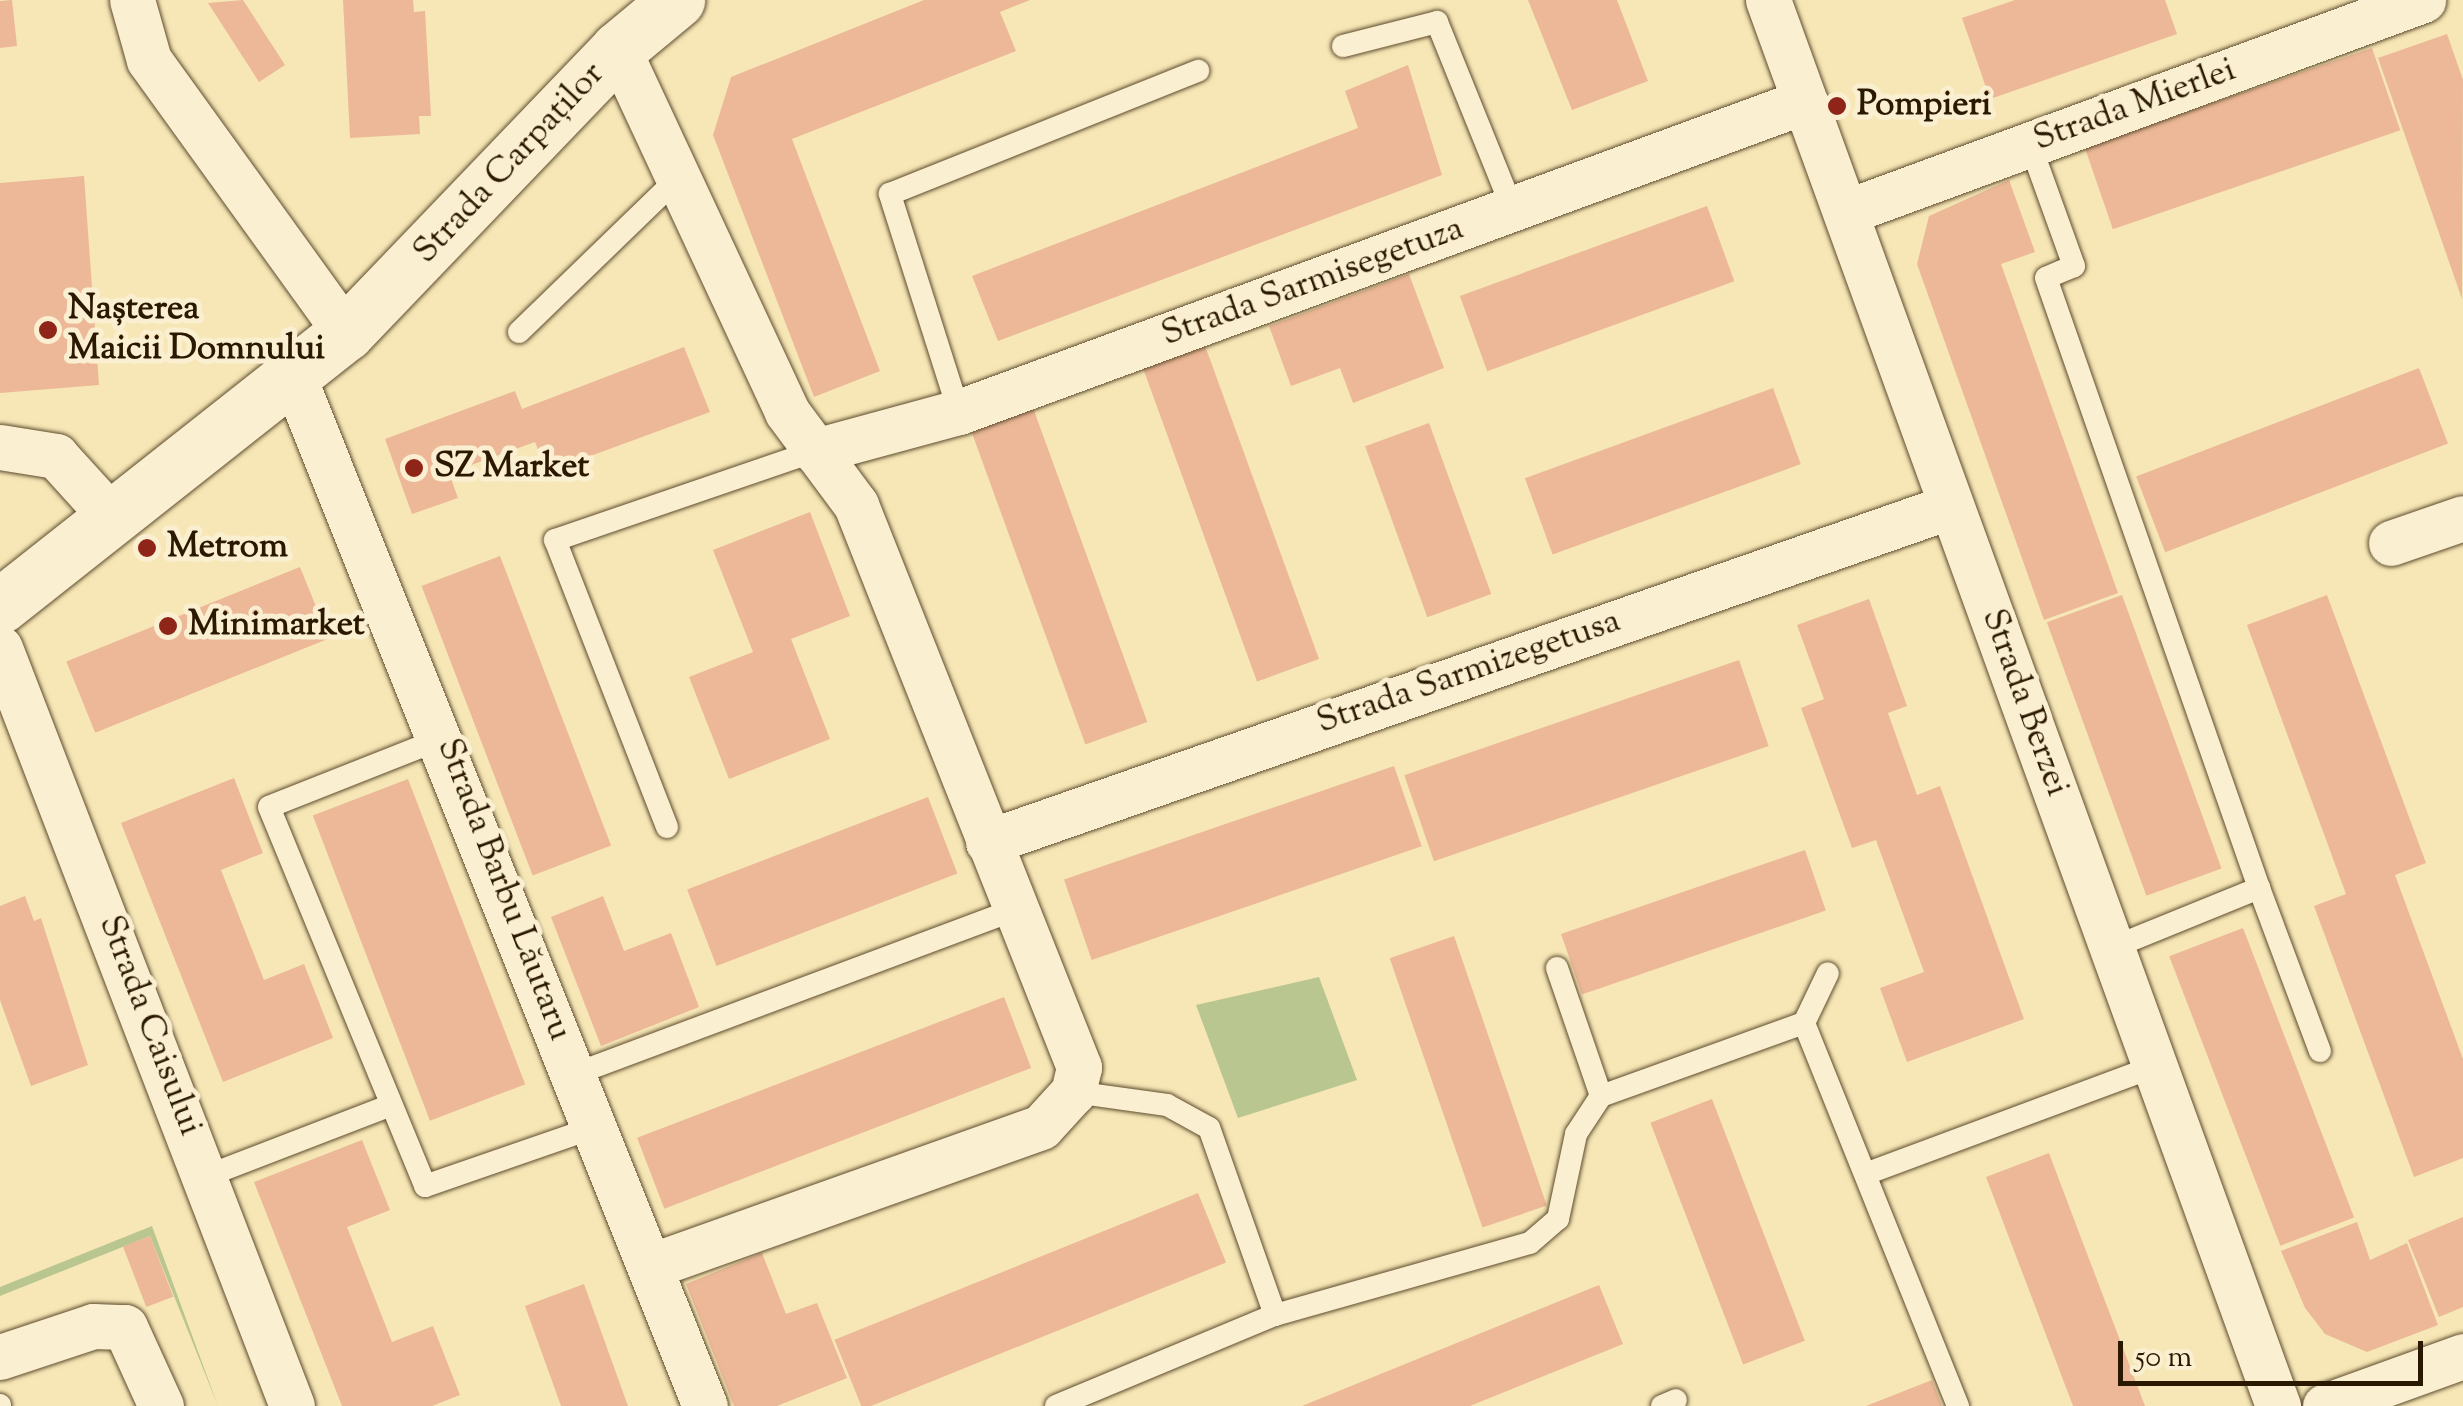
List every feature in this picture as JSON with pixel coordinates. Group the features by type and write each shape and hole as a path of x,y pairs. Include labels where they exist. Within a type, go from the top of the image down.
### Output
{"main road":[{"name":"Strada Carpaților","path":"0,606 346,334 639,20"}],"street":[{"path":"132,0 150,60 346,334"},
{"name":"Strada Berzei","path":"1768,0 2278,1406"},
{"name":"Strada Mierlei","path":"1846,212 2423,0"},
{"path":"639,20 678,178 787,412 856,505 988,842 1076,1044 1073,1092 1041,1126 650,1266"},
{"name":"Strada Sarmisegetuza","path":"815,451 959,412 1806,101"},
{"name":"Strada Barbu Lăutaru","path":"294,378 444,738 705,1406"},
{"path":"0,447 56,456 114,520"},
{"name":"Strada Sarmizegetusa","path":"988,842 1952,506"},
{"path":"2391,543 2463,518"},
{"name":"Strada Caisului","path":"0,648 207,1176 292,1406"},
{"path":"0,1357 93,1326 125,1327 161,1406"},
{"path":"2325,1406 2463,1356"}],"lane":[{"path":"1343,46 1437,22 1513,210"},
{"path":"959,412 890,194 1198,71"},
{"path":"2030,144 2074,266 2046,278 2259,888 2320,1051"},
{"path":"519,332 678,178"},
{"path":"667,827 555,540 815,451"},
{"path":"444,738 269,808 388,1106 425,1186 595,1128"},
{"path":"2114,948 2259,888"},
{"path":"575,1074 1017,909"},
{"path":"1557,968 1601,1096"},
{"path":"1056,1406 1275,1315 1530,1243 1558,1219 1576,1134 1601,1096 1804,1022 1828,973"},
{"path":"1804,1022 1868,1172 1958,1406"},
{"path":"1868,1172 2156,1066"},
{"path":"1073,1092 1167,1105 1210,1128 1275,1315"},
{"path":"207,1176 388,1106"}],"green space":[{"path":"1319,977 1357,1080 1238,1118 1196,1005"},
{"path":"152,1226 218,1406 150,1236 0,1296 0,1287"}],"building":[{"path":"12,0 17,46 0,48 0,1"},
{"path":"243,0 285,65 259,82 208,3"},
{"path":"343,0 413,0 414,12 425,11 431,116 419,116 420,134 350,138"},
{"path":"924,0 1030,0 1000,12 1016,51 792,139 880,371 814,397 713,135 731,77"},
{"path":"1528,0 1617,0 1648,81 1572,110"},
{"path":"2015,0 2165,0 2177,34 1990,99 1962,18"},
{"path":"2447,34 2463,80 2462,299 2378,58"},
{"path":"2372,48 2400,130 2113,229 2085,147"},
{"path":"1408,65 1442,175 998,341 972,276 1358,128 1345,91"},
{"name":"Nașterea Maicii Domnului","path":"84,176 99,385 0,393 0,183"},
{"path":"2009,180 2035,252 2001,264 2118,593 2044,620 1917,264 1929,216"},
{"path":"1707,206 1734,281 1487,371 1460,296"},
{"path":"1409,274 1444,368 1353,403 1340,368 1291,386 1269,326"},
{"path":"1200,332 1319,659 1257,682 1138,355"},
{"path":"684,347 710,412 547,472 535,442 449,473 458,498 412,514 385,439 515,391 522,409"},
{"path":"2419,368 2448,444 2165,552 2136,477"},
{"path":"1773,388 1801,464 1553,554 1525,478"},
{"path":"1028,394 1147,722 1085,745 966,417"},
{"path":"1429,423 1491,594 1427,617 1365,446"},
{"path":"810,512 850,616 791,639 830,739 729,779 689,677 753,652 713,550"},
{"path":"500,556 611,845 533,876 422,586"},
{"path":"300,567 329,638 95,733 66,661"},
{"path":"2122,595 2222,868 2146,896 2047,622"},
{"path":"2327,595 2426,863 2395,875 2463,1059 2463,1158 2414,1177 2314,906 2346,894 2247,625"},
{"path":"1869,599 1907,706 1888,713 1917,795 1940,786 2024,1019 1907,1062 1880,988 1924,972 1876,840 1852,848 1801,708 1824,699 1797,625"},
{"path":"1739,660 1769,746 1434,861 1404,775"},
{"path":"1394,766 1422,846 1092,960 1064,880"},
{"path":"234,778 263,853 221,870 264,980 304,964 333,1038 223,1082 121,823"},
{"path":"408,779 525,1084 430,1121 313,816"},
{"path":"928,797 957,874 717,966 687,889"},
{"path":"1805,850 1826,911 1582,995 1561,934"},
{"path":"25,896 34,921 41,918 88,1065 31,1086 0,1000 0,906"},
{"path":"603,896 624,951 671,933 699,1007 601,1046 551,917"},
{"path":"2243,928 2354,1217 2280,1246 2169,956"},
{"path":"1454,936 1547,1205 1482,1228 1390,958"},
{"path":"1004,997 1031,1068 664,1209 637,1138"},
{"path":"1712,1099 1805,1341 1743,1364 1650,1123"},
{"path":"362,1140 390,1210 347,1227 392,1342 433,1326 460,1395 432,1406 342,1406 254,1182"},
{"path":"2049,1153 2145,1406 2073,1406 1986,1177"},
{"path":"1198,1193 1226,1263 871,1406 861,1406 835,1340"},
{"path":"2463,1217 2463,1307 2439,1317 2408,1240"},
{"path":"2357,1222 2370,1260 2407,1243 2438,1325 2367,1352 2325,1334 2305,1308 2281,1251"},
{"path":"150,1236 173,1297 146,1307 123,1246"},
{"path":"762,1253 786,1314 817,1303 847,1378 777,1406 734,1406 686,1284"},
{"path":"584,1284 628,1406 561,1406 525,1306"},
{"path":"1599,1285 1623,1344 1470,1406 1302,1406"},
{"path":"1932,1380 1942,1406 1866,1406"}],"place":[{"name":"Pompieri","path":"1837,106"},
{"name":"Nașterea Maicii Domnului","path":"48,330"},
{"name":"SZ Market","path":"414,468"},
{"name":"Metrom","path":"147,548"},
{"name":"Minimarket","path":"168,626"}]}
